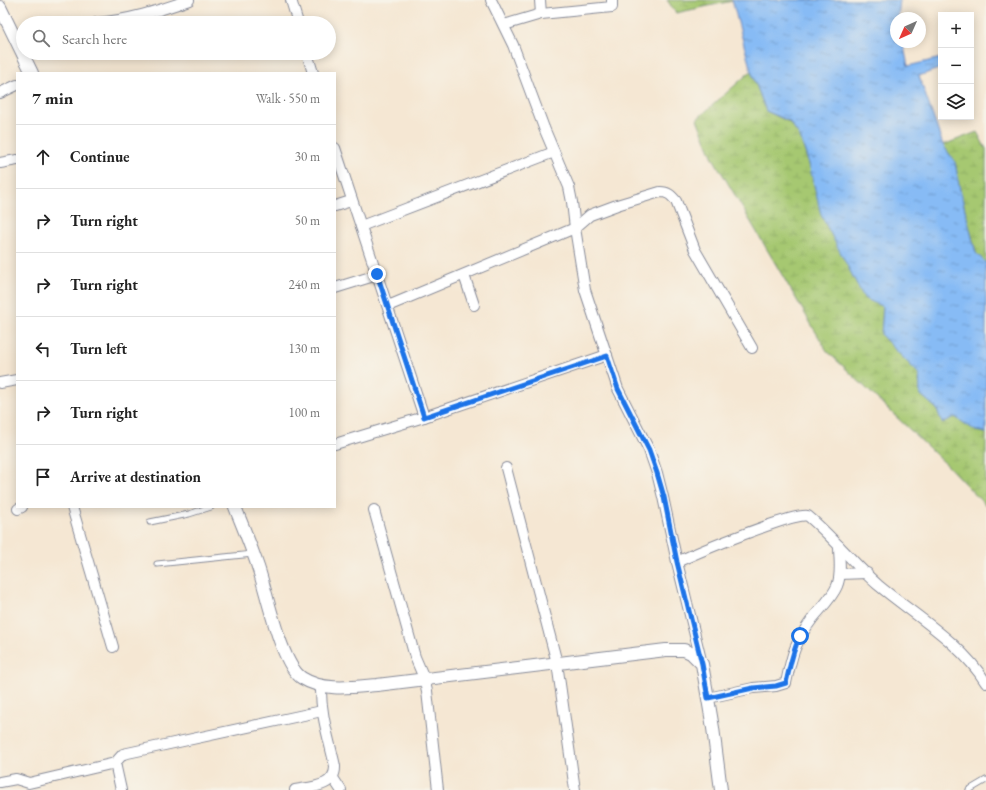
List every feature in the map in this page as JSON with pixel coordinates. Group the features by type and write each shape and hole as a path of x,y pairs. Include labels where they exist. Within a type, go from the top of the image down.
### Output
{"street":[{"path":"140,16 189,0"},
{"path":"290,0 296,16"},
{"path":"491,0 504,25 569,187 585,290 618,389 649,450 664,497 677,562 702,664 720,790"},
{"path":"540,0 541,14"},
{"path":"504,25 541,14 612,7 612,0"},
{"path":"0,7 16,39"},
{"path":"26,60 32,72"},
{"path":"309,60 313,72"},
{"path":"0,93 16,85"},
{"path":"336,151 351,201 361,226 424,417"},
{"path":"361,226 554,152"},
{"path":"0,163 16,160"},
{"path":"388,306 575,228 590,215 617,205 660,192 666,192 672,195 676,201 695,250 752,348"},
{"path":"336,206 351,201"},
{"path":"336,288 377,274"},
{"path":"464,275 474,305"},
{"path":"336,444 424,417 607,356"},
{"path":"0,383 16,380"},
{"path":"506,468 557,663 575,790"},
{"path":"72,508 113,647"},
{"path":"235,508 253,554 289,664 301,678 310,682 320,685 350,687 377,685 424,678 674,649 691,653 702,664"},
{"path":"374,510 415,657 424,678 429,707 438,790"},
{"path":"677,562 776,522 804,515 808,516 814,520 877,584 941,634 971,663 986,683"},
{"path":"708,698 753,688 776,686 786,683 794,648 800,636 838,585 840,574 839,546"},
{"path":"840,574 867,573"},
{"path":"295,790 325,784 333,778 336,773 322,711 320,685"},
{"path":"0,782 16,779 27,787 115,763 123,754 322,711"},
{"path":"115,763 121,790"},
{"path":"333,778 341,790"}],"lane":[{"path":"150,522 189,514 208,508"},
{"path":"157,564 253,554"},
{"path":"968,790 986,780"}],"green space":[{"path":"667,0 732,0 732,1 676,13"},
{"path":"751,71 766,111 789,122 800,137 809,164 883,307 881,335 919,374 920,394 937,409 942,422 955,416 976,431 986,433 986,506 948,466 827,351 713,158 697,119"},
{"path":"977,132 986,149 986,263 976,253 960,190 955,162 943,145"}],"water":[{"path":"732,0 900,0 899,12 890,12 890,48 904,48 908,66 938,59 938,69 919,76 943,145 955,162 960,190 976,253 986,263 986,433 976,431 955,417 942,423 937,409 920,394 919,374 881,335 883,307 864,298 821,215 809,164 800,137 789,121 766,111 751,71"}],"route":[{"path":"377,274 424,417 607,356 618,389 649,450 657,473 664,497 677,562 702,664 708,698 753,688 776,686 786,683 794,648 800,636"}]}
